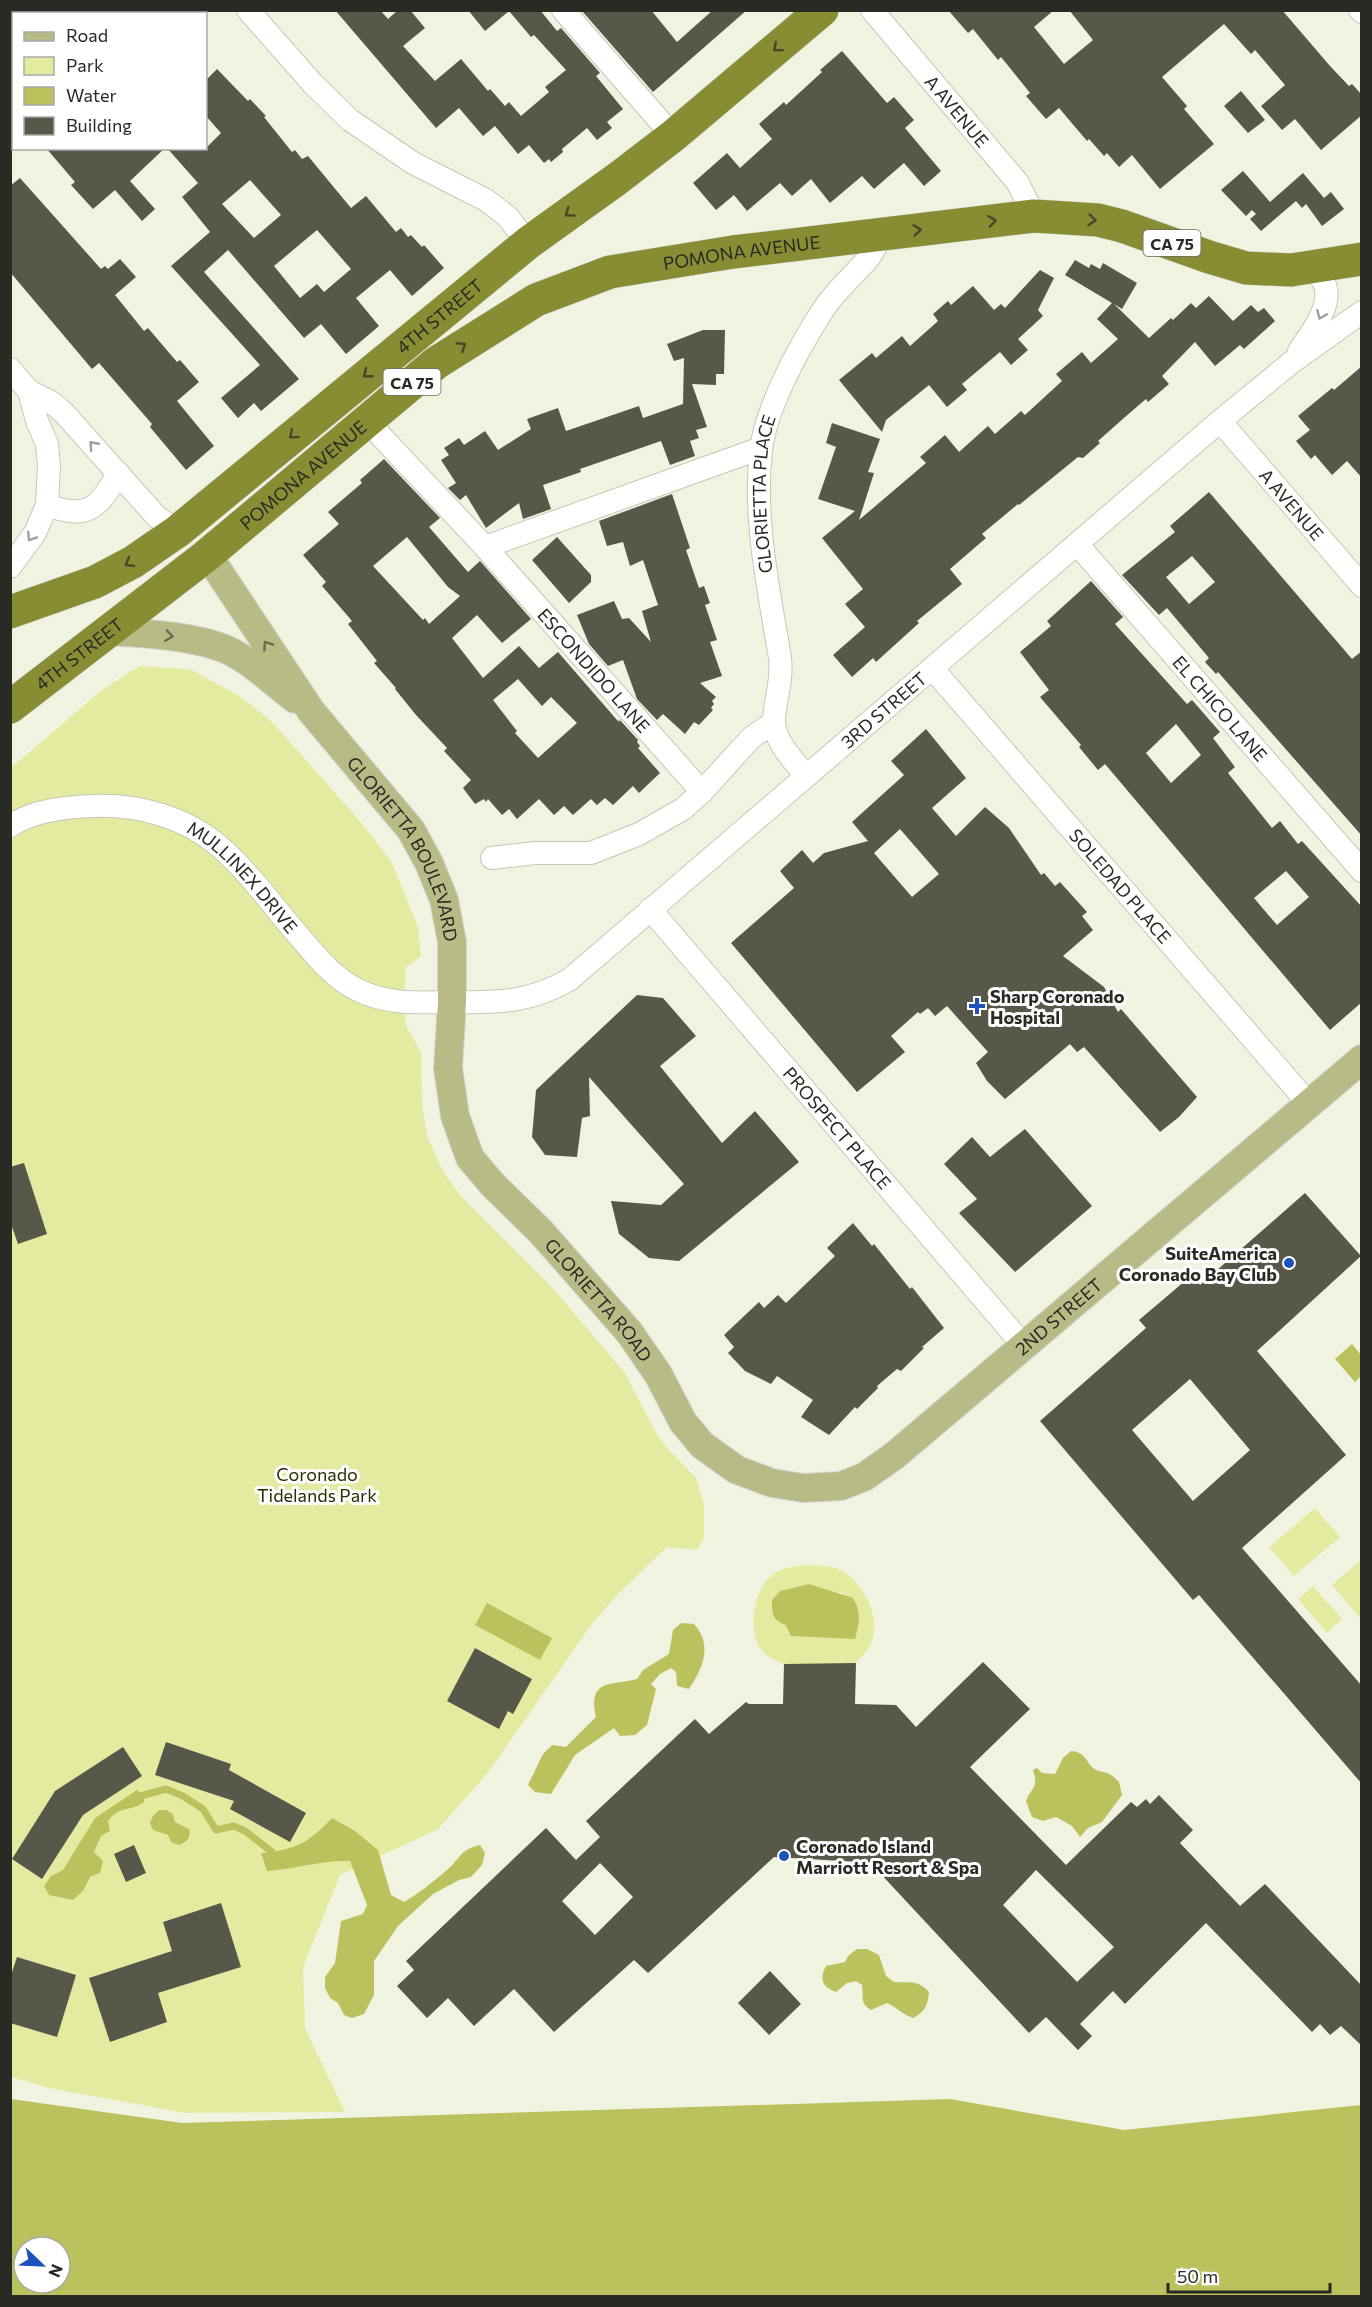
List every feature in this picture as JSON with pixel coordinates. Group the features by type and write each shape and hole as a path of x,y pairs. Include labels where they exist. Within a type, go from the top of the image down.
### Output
{"highway":[{"name":"4TH STREET","path":"10,612 95,582 133,562 178,531 528,243 673,136 822,10"},
{"name":"POMONA AVENUE","path":"206,556 436,363 536,300 610,272 733,252 1034,216 1098,220 1150,234 1209,257 1246,268 1291,270 1362,259"},
{"name":"4TH STREET","path":"10,707 206,556"}],"main road":[{"name":"GLORIETTA BOULEVARD","path":"206,556 217,569 311,711 411,830 429,863 444,900 452,942 452,1002"},
{"name":"GLORIETTA BOULEVARD","path":"111,631 169,635 219,646 243,660 311,711"},
{"name":"GLORIETTA ROAD","path":"452,1002 448,1068 455,1116 470,1158 493,1185 541,1232 629,1332 658,1374 683,1422 702,1445 737,1470 772,1483 803,1488 821,1488 841,1486 864,1477"},
{"name":"2ND STREET","path":"864,1477 894,1456 1362,1059"}],"street":[{"path":"249,10 313,84 350,120 413,163 486,200 507,216 528,243"},
{"path":"563,10 673,136"},
{"name":"A AVENUE","path":"872,10 1018,183 1034,216"},
{"name":"GLORIETTA PLACE","path":"774,723 780,691 780,662 768,593 758,511 761,448 777,395 804,341 822,310 867,260 882,234"},
{"name":"3RD STREET","path":"1292,362 1315,328 1326,301 1325,283 1310,267"},
{"name":"3RD STREET","path":"452,1002 521,999 546,992 569,980 1220,421 1292,362 1362,312"},
{"path":"10,369 29,391 51,402 63,412 157,517 178,531"},
{"path":"10,567 35,533 47,505 49,466 47,444 37,421 29,391"},
{"name":"A AVENUE","path":"1220,421 1362,586"},
{"name":"ESCONDIDO LANE","path":"380,435 485,547 702,792"},
{"path":"485,547 761,448"},
{"path":"47,505 64,512 81,513 98,504 118,473"},
{"name":"EL CHICO LANE","path":"1077,544 1362,871"},
{"name":"SOLEDAD PLACE","path":"932,668 1309,1104"},
{"path":"492,858 535,853 591,853 639,834 683,809 702,792 751,738 774,723 779,739 788,754 806,776"},
{"name":"MULLINEX DRIVE","path":"10,826 45,812 107,805 137,809 171,818 220,846 313,953 335,975 350,985 379,998 423,1004 452,1002"},
{"name":"PROSPECT PLACE","path":"650,909 1024,1346"}],"green space":[{"name":"Coronado Tidelands Park","path":"140,666 192,670 241,697 273,723 359,820 391,861 418,927 421,956 405,968 405,1024 421,1052 422,1105 427,1136 444,1173 461,1196 551,1286 625,1373 656,1433 665,1446 696,1478 704,1504 704,1538 697,1550 667,1547 617,1595 591,1625 487,1774 438,1829 340,1875 303,1967 305,2028 345,2112 186,2113 49,2088 11,2077 11,768 103,689"},
{"path":"1315,1508 1340,1537 1294,1576 1269,1547"},
{"path":"1361,1560 1362,1616 1360,1618 1332,1585"},
{"path":"804,1565 829,1566 842,1571 865,1594 873,1616 873,1637 869,1648 856,1663 787,1664 769,1657 759,1647 754,1630 754,1610 764,1584 774,1574 786,1568","holes":["809,1584 829,1592 844,1593 792,1636 786,1625 801,1586"]},
{"path":"1313,1586 1342,1619 1327,1633 1298,1599"}],"water":[{"path":"1352,1344 1361,1355 1361,1379 1360,1377 1355,1382 1335,1359"},
{"path":"809,1584 853,1598 859,1613 855,1639 791,1636 786,1625 775,1619 772,1600 780,1591"},
{"path":"487,1603 552,1638 540,1660 475,1625"},
{"path":"681,1623 694,1624 700,1632 704,1648 702,1665 689,1689 677,1686 676,1672 671,1668 660,1674 651,1684 656,1689 647,1725 635,1735 620,1736 614,1728 575,1755 551,1794 535,1792 528,1785 543,1754 552,1745 566,1747 596,1717 594,1704 598,1690 611,1684 637,1679 643,1670 669,1654 673,1630"},
{"path":"1071,1751 1082,1755 1095,1769 1115,1778 1119,1782 1122,1795 1102,1822 1088,1828 1080,1837 1072,1826 1056,1817 1043,1821 1032,1817 1026,1801 1035,1784 1033,1770 1037,1768 1042,1773 1055,1774 1063,1758"},
{"path":"137,1790 144,1795 144,1802 112,1816 108,1821 110,1831 101,1836 94,1852 103,1861 100,1873 90,1877 83,1891 73,1900 49,1895 44,1886 51,1876 63,1870 95,1818"},
{"path":"159,1810 166,1810 173,1814 175,1822 189,1829 189,1837 186,1841 179,1845 171,1842 168,1835 153,1830 150,1823"},
{"path":"332,1818 355,1831 378,1850 391,1895 404,1902 452,1866 468,1849 480,1845 485,1853 482,1865 471,1877 459,1880 433,1894 398,1926 374,1961 374,1995 364,2014 352,2018 344,2015 338,2003 330,1998 325,1988 325,1977 335,1963 341,1921 363,1914 367,1905 350,1861 267,1871 261,1853 283,1850 301,1844 316,1834"},
{"path":"857,1949 867,1949 879,1955 886,1976 894,1982 913,1982 925,1988 929,1992 923,2011 913,2018 887,2003 871,2010 863,2002 862,1985 856,1981 847,1983 836,1992 828,1988 822,1979 826,1966 845,1962 848,1956"},
{"path":"11,2099 182,2123 950,2099 1124,2130 1361,2105 1361,2296 11,2296"}],"building":[{"path":"335,10 380,10 388,19 398,10 410,10 425,28 403,46 435,81 461,59 488,91 490,89 505,106 509,102 521,116 549,92 545,87 566,70 534,35 531,37 509,11 485,31 468,10 540,10 557,31 561,28 600,73 596,76 623,109 607,122 612,128 597,140 587,128 562,149 563,152 551,162 549,159 544,163 529,145 518,154 495,126 483,136 459,108 436,128"},
{"path":"651,10 677,42 713,10 747,10 653,92 582,11"},
{"path":"948,10 1054,10 1034,27 1064,64 1093,40 1069,10 1282,10 1330,66 1349,86 1352,84 1362,95 1362,115 1321,150 1295,119 1282,130 1261,106 1285,85 1255,50 1251,54 1224,24 1162,77 1187,106 1184,109 1214,144 1160,189 1132,155 1119,167 1107,153 1104,156 1089,139 1087,141 1059,108 1046,119 1026,96 1030,93 1001,57 998,60 973,29 968,33"},
{"path":"842,51 887,103 894,97 914,120 905,128 941,171 924,186 904,163 874,189 862,176 830,203 811,179 792,196 780,183 747,211 734,195 716,210 693,183 727,153 740,168 772,139 759,124 784,102 786,105"},
{"path":"217,69 266,116 264,117 292,152 295,150 302,159 308,156 351,208 366,196 396,232 401,228 408,237 411,235 422,247 424,245 444,268 412,296 390,270 356,298 379,326 346,354 321,324 304,338 228,250 204,272 299,379 261,411 254,403 238,418 221,398 260,365 171,266 210,232 182,197 198,183 169,150 207,150 207,147 221,133 207,117 207,79","holes":["250,180 281,215 254,238 222,204","317,230 351,269 324,292 317,284 300,298 274,266"]},
{"path":"1241,91 1265,120 1248,133 1224,106"},
{"path":"48,150 163,150 130,181 155,209 142,221 115,190 93,209 71,185 75,182"},
{"path":"1243,171 1270,202 1303,173 1324,198 1331,192 1344,209 1322,226 1306,204 1302,208 1296,201 1261,231 1250,219 1256,214 1252,210 1246,216 1221,190"},
{"path":"20,178 101,269 105,266 108,269 120,259 136,277 115,295 144,331 148,328 177,362 180,360 199,382 177,401 214,446 186,470 150,427 152,424 99,363 92,369 10,272 10,186"},
{"path":"1075,260 1089,268 1091,264 1100,269 1103,263 1137,283 1122,309 1114,304 1149,338 1191,303 1196,308 1209,296 1233,321 1251,305 1258,312 1264,308 1275,321 1244,349 1240,345 1215,366 1195,342 1162,376 1169,384 1148,402 1146,399 1125,417 1083,458 1078,457 982,534 986,538 950,569 962,584 917,621 919,623 876,662 873,658 852,677 833,655 865,627 845,604 863,589 822,538 855,511 818,499 836,447 826,443 832,423 880,439 868,472 874,473 859,520 926,463 920,457 945,435 959,452 988,426 995,434 1021,411 1025,415 1062,381 1056,374 1082,352 1091,363 1118,339 1097,319 1112,303 1065,275"},
{"path":"1040,270 1054,278 1038,310 1043,316 1018,339 1028,350 1011,365 1000,352 962,384 967,390 947,407 929,385 886,420 882,432 839,380 872,353 876,358 902,336 910,346 938,321 933,314 948,301 951,305 973,286 994,310 1001,304 1005,308"},
{"path":"703,330 725,330 724,374 716,374 716,385 692,384 707,427 696,430 699,438 690,441 695,456 670,465 661,441 580,469 581,472 543,485 551,509 523,519 519,503 486,528 466,495 460,500 448,488 456,483 441,460 449,455 444,448 459,438 464,445 485,431 498,450 531,429 527,419 558,408 566,431 639,406 643,418 683,404 684,358 674,361 667,344"},
{"path":"1362,366 1362,478 1347,461 1332,475 1315,455 1311,459 1296,441 1310,430 1298,416"},
{"path":"384,459 440,518 429,527 468,572 480,561 531,619 502,643 477,615 452,638 483,678 519,646 539,668 558,652 617,720 620,722 619,719 638,740 640,746 638,748 660,773 639,793 633,786 613,805 605,798 597,805 591,799 573,815 564,806 554,815 539,799 517,819 509,809 502,815 488,799 486,802 484,799 475,804 463,788 471,780 444,751 447,748 416,715 374,663 377,661 348,624 352,621 322,586 326,582 303,555 339,524 328,512 362,483 360,480","holes":["407,537 448,587 460,596 429,624 373,566","518,679 542,706 551,697 577,723 538,758 515,733 517,731 493,700"]},
{"path":"1209,492 1352,659 1362,651 1362,836 1218,672 1216,674 1205,662 1209,658 1167,608 1159,615 1122,575 1175,532 1170,526","holes":["1192,556 1215,582 1189,604 1166,577"]},
{"path":"672,494 690,548 686,550 699,588 704,586 710,603 705,605 717,640 710,642 722,676 700,683 716,697 712,701 713,710 699,725 694,722 685,734 663,714 657,720 637,699 623,660 608,666 589,644 577,615 614,601 622,619 629,618 651,642 642,611 658,605 643,560 630,566 623,542 607,546 599,521"},
{"path":"557,537 591,575 591,582 569,603 532,560"},
{"path":"1091,581 1123,617 1115,624 1187,704 1192,700 1220,732 1213,738 1235,767 1228,773 1272,828 1280,821 1298,844 1302,841 1362,907 1362,1002 1330,1030 1105,764 1098,770 1079,747 1081,745 1040,697 1049,690 1020,652 1051,626 1047,621","holes":["1176,724 1201,755 1171,783 1146,753","1286,871 1309,897 1277,925 1254,898"]},
{"path":"926,729 966,778 932,808 956,836 985,807 1009,828 1041,875 1044,873 1055,886 1060,882 1087,912 1082,916 1093,930 1063,956 1104,987 1118,1012 1121,1009 1197,1097 1179,1117 1160,1132 1084,1047 1077,1052 1070,1044 1005,1099 987,1081 976,1063 988,1052 947,1006 935,1016 928,1008 920,1014 918,1012 891,1036 905,1052 857,1092 731,943 794,888 780,871 802,850 813,863 824,853 868,841 852,822 904,775 891,761","holes":["900,829 939,874 912,897 874,853"]},
{"path":"637,995 663,998 696,1036 660,1066 722,1143 755,1111 799,1162 679,1261 649,1258 619,1234 611,1201 661,1205 684,1184 589,1077 590,1116 582,1118 577,1157 545,1155 532,1137 536,1090"},
{"path":"1025,1129 1092,1206 1015,1272 959,1213 977,1199 944,1164 972,1137 990,1157"},
{"path":"24,1163 47,1234 18,1244 10,1221 10,1167"},
{"path":"1305,1193 1361,1256 1257,1351 1346,1455 1242,1548 1362,1686 1362,1784 1199,1595 1193,1600 1040,1421 1146,1328 1139,1320 1192,1275 1200,1285","holes":["1190,1379 1250,1450 1193,1501 1132,1430"]},
{"path":"853,1223 872,1246 874,1244 910,1289 912,1287 944,1328 922,1347 924,1348 901,1371 897,1369 877,1386 878,1388 857,1409 855,1407 829,1435 801,1417 813,1400 777,1376 771,1384 745,1371 728,1353 734,1347 724,1335 759,1302 764,1308 778,1295 786,1303 835,1256 827,1248"},
{"path":"475,1648 532,1679 513,1714 508,1711 499,1729 447,1701"},
{"name":"Coronado Island Marriott Resort & Spa","path":"983,1662 1030,1709 970,1767 1066,1865 1131,1802 1137,1807 1146,1799 1150,1804 1159,1795 1193,1830 1180,1843 1240,1906 1265,1884 1362,1986 1362,2046 1341,2026 1330,2035 1320,2024 1312,2032 1206,1923 1125,2004 1113,1991 1080,2024 1092,2036 1078,2050 1046,2017 1029,2033 878,1871 874,1875 860,1862 774,1857 648,1973 634,1960 554,2032 514,1989 474,2026 448,1998 427,2018 397,1986 414,1970 406,1961 546,1828 576,1860 600,1837 586,1821 695,1719 709,1734 746,1702 749,1704 783,1704 784,1664 856,1663 855,1704 896,1705 916,1727","holes":["600,1863 633,1897 595,1935 562,1901","1036,1870 1114,1947 1077,1982 1003,1905"]},
{"path":"166,1742 231,1764 229,1770 306,1813 290,1842 230,1809 234,1801 155,1775"},
{"path":"123,1747 142,1776 83,1815 42,1879 12,1859 55,1791"},
{"path":"134,1845 146,1873 126,1882 114,1854"},
{"path":"221,1903 241,1967 158,1993 167,2022 110,2042 89,1978 172,1951 163,1922"},
{"path":"17,1957 76,1975 57,2037 10,2023 10,1978"},
{"path":"770,1971 801,2004 769,2035 738,2003"}],"waterway":[{"path":"144,1795 166,1789 183,1796 203,1809 216,1830 234,1826 245,1831 272,1852"}],"place":[{"name":"Sharp Coronado Hospital","path":"977,1006"},
{"name":"SuiteAmerica Coronado Bay Club","path":"1289,1263"},
{"name":"Coronado Island Marriott Resort & Spa","path":"784,1856"}]}
